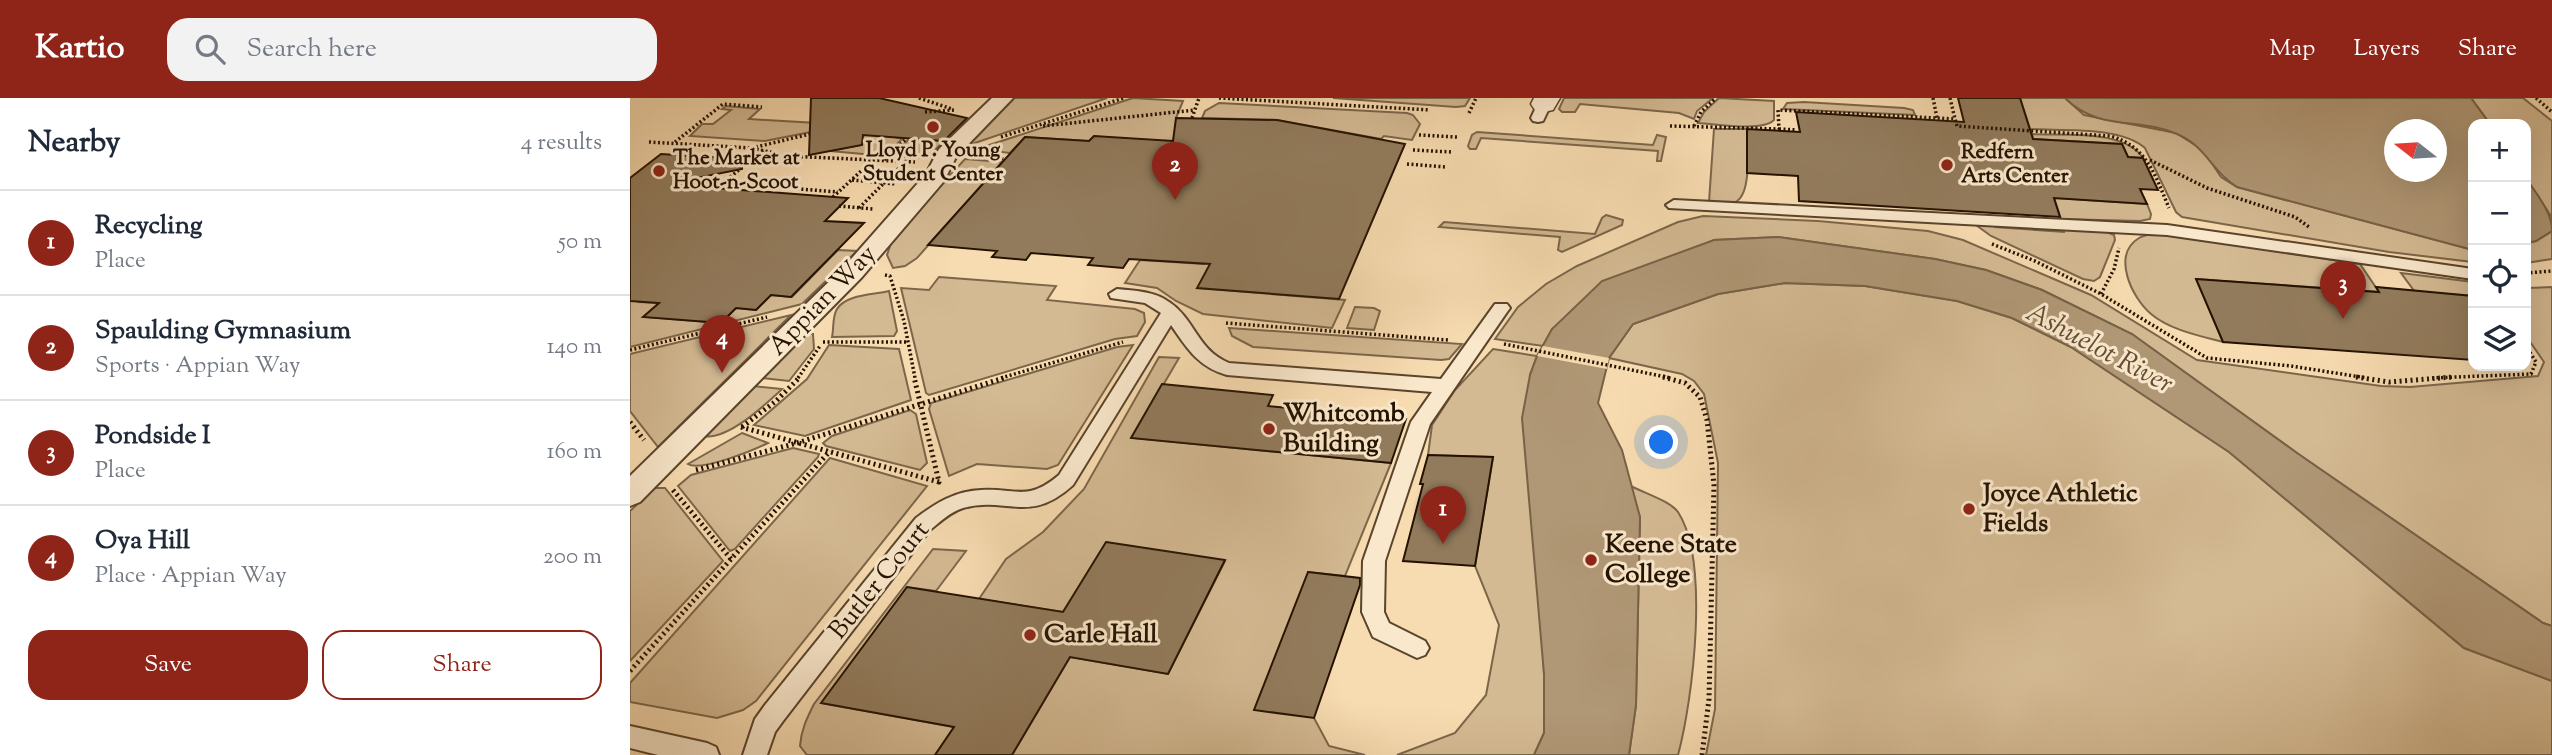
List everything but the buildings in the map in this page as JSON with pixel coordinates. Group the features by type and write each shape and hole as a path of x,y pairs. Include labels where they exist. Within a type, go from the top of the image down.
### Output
{"street":[{"name":"Appian Way","path":"630,494 853,272 936,176 941,163 1003,98"}],"lane":[{"path":"1674,205 2179,231 2468,273"},
{"path":"1117,294 1155,301 1170,313 1202,357 1227,369 1445,386"},
{"path":"1417,648 1381,629 1373,612 1374,561 1422,422 1501,308"},
{"name":"Butler Court","path":"755,755 764,727 774,713 923,524 946,506 964,500 1038,501 1060,487 1170,313"},
{"path":"630,737 707,755"}],"path":[{"path":"919,98 957,110"},
{"path":"992,140 1124,98"},
{"path":"1192,118 1199,98"},
{"path":"1219,98 1430,110"},
{"path":"1318,103 1321,98"},
{"path":"1469,113 1476,98"},
{"path":"1694,126 1700,111 1716,98"},
{"path":"1933,98 1937,118"},
{"path":"1950,98 1957,126 2119,138 2136,144 2147,158 2179,231"},
{"path":"2536,98 2552,112"},
{"path":"673,144 723,104 762,107"},
{"path":"1031,128 1195,110"},
{"path":"1779,129 1778,110 1955,119"},
{"path":"1670,126 1797,130"},
{"path":"751,148 810,134"},
{"path":"1419,135 1457,137"},
{"path":"884,160 906,139"},
{"path":"649,142 751,148 788,156 941,163"},
{"path":"705,152 713,146"},
{"path":"763,150 723,183 838,192"},
{"path":"1413,150 1452,152"},
{"path":"2147,158 2170,172 2207,188 2295,217 2313,230 2333,253"},
{"path":"833,197 873,160"},
{"path":"859,208 905,162"},
{"path":"1407,164 1446,167"},
{"path":"852,180 927,187"},
{"path":"2101,294 2114,269 2125,227"},
{"path":"1983,240 2035,261 2101,294 2207,358 2291,366 2389,382 2484,374 2531,374 2536,362 2531,354"},
{"path":"2531,273 2552,271"},
{"path":"741,427 939,482 906,342 904,321 890,276 853,272"},
{"path":"630,350 769,317"},
{"path":"1226,323 1459,340"},
{"path":"691,471 797,443 1115,343 1135,340"},
{"path":"821,342 906,342"},
{"path":"1499,343 1608,363 1685,383 1700,397 1707,420 1714,485 1709,699 1702,755"},
{"path":"630,671 830,451"},
{"path":"672,489 731,559"}],"shaded area":[{"path":"1012,98 1107,98 966,146"},
{"path":"1133,98 1183,101 1176,118 1177,147 1094,136 1089,141 1025,137 1010,153 977,149"},
{"path":"1333,98 1470,98 1465,106 1456,107"},
{"path":"1564,98 1713,98 1697,111 1694,119 1679,113 1580,104 1575,112 1562,112 1559,109"},
{"path":"1719,98 1774,101 1774,120 1760,126 1698,123 1704,112"},
{"path":"2020,98 2065,98 2084,115 2176,133 2203,150 2221,177 2237,187 2468,249 2468,261 2389,252 2182,217 2176,212 2145,148 2134,141 2106,133 2030,129"},
{"path":"2471,98 2523,98 2552,121 2552,224 2551,216 2531,186 2531,119 2486,119"},
{"path":"1219,103 1407,113 1413,115 1420,124 1412,140 1384,136 1381,139 1277,120 1202,118 1205,111"},
{"path":"1787,103 1904,108 1913,110 1915,115 1783,109"},
{"path":"726,106 760,109 749,119 833,124 831,128 765,141 690,136 702,124 713,124 731,110 722,109"},
{"path":"863,129 903,138 885,156 830,151 861,145"},
{"path":"1714,129 1747,129 1748,168 1745,188 1737,201 1730,203 1709,202"},
{"path":"1477,132 1653,145 1657,135 1666,137 1661,161 1657,161 1658,151 1481,138 1476,149 1470,149 1468,146 1472,135"},
{"path":"2032,134 2108,138 2122,142 2143,158 2128,157 2122,144 2033,139"},
{"path":"909,139 944,141 927,158 892,156"},
{"path":"965,159 1002,162 917,258 905,266 893,268 887,255 893,237"},
{"path":"2054,198 2147,204 2151,214 2150,219 2140,221 2061,219"},
{"path":"1606,215 1623,220 1622,225 1562,252 1558,250 1560,237 1439,227 1444,222 1595,234"},
{"path":"1703,216 1818,221 1928,231 1963,240 2091,295 2197,360 2381,386 2410,387 2538,376 2544,362 2531,343 2531,288 2552,287 2552,626 2543,623 2297,453 2132,334 2042,290 1986,270 1935,259 1778,237 1714,240 1552,329 1543,346 1495,339 1518,307 1546,284 1577,266 1678,222"},
{"path":"1976,225 2064,232 2064,227 2104,231 2114,235 2115,240 2100,277 2094,281 2083,279 1991,236"},
{"path":"2552,231 2552,259 2531,262 2531,242"},
{"path":"2155,233 2360,264 2379,292 2197,279 2223,342 2159,320 2137,298 2127,276 2126,255 2131,245 2139,238"},
{"path":"838,250 857,251 802,304 630,347 630,286 638,302 659,303 645,317 721,323 736,308 756,310 771,295 792,297"},
{"path":"1208,258 1213,259 1198,288 1345,300 1332,328 1203,314 1157,288 1125,283 1140,260 1204,264"},
{"path":"2401,273 2468,281 2468,296 2415,292"},
{"path":"939,277 1056,286 1047,300 1135,309 1144,313 1145,322 1137,336 1115,339 929,395 926,393 901,288 929,290"},
{"name":"Joyce Athletic Fields","path":"1785,283 1865,286 1957,301 2012,318 2071,347 2229,452 2464,648 2552,681 2552,755 1706,755 1715,709 1718,463 1704,394 1694,381 1682,374 1609,358 1633,324 1718,294"},
{"path":"889,291 897,331 894,336 832,337 834,316 841,304 853,298"},
{"path":"1355,307 1380,311 1374,330 1347,328"},
{"path":"791,315 658,447 630,411 630,354"},
{"path":"1229,328 1462,344 1449,359 1441,360 1253,347 1232,336"},
{"path":"804,333 813,334 814,349 789,381 761,378"},
{"path":"829,345 899,349 911,400 805,436 754,425 807,379"},
{"path":"1133,345 1058,465 1047,469 977,464 949,476 929,409 931,403 1117,347"},
{"path":"1493,349 1537,356 1530,375 1544,674 1544,733 1534,755 1397,755 1455,733 1486,695 1499,625 1475,566 1493,457 1428,455 1432,425 1455,390"},
{"path":"1159,357 1179,358 1132,438 1391,463 1345,576 1308,572 1314,718 1329,746 1365,755 1012,755 1070,657 1168,674 1225,561 1106,543 1063,612 979,599 1006,559 1043,532 1084,489"},
{"path":"753,386 782,389 734,428 713,436 703,436"},
{"path":"910,410 916,414 927,463 920,470 823,443 832,436"},
{"path":"742,433 768,443 715,463 694,466 688,464"},
{"path":"793,448 819,454 735,549 730,551 678,486 691,475"},
{"path":"830,458 927,486 756,701 743,710 717,718 630,702 630,683"},
{"path":"1631,486 1663,501 1678,512 1688,534 1694,563 1696,631 1689,700 1678,755 1629,755 1636,705 1640,518"},
{"path":"655,488 665,488 723,561 630,661 630,511"},
{"path":"933,549 966,551 936,591 907,587 822,703 954,727 935,755 807,755 800,746 805,724 814,704"}],"water":[{"path":"2065,98 2471,98 2486,119 2468,119 2468,249 2237,187 2221,174 2195,145 2177,134 2092,116"},
{"path":"2531,185 2546,210 2552,231 2531,242"},
{"name":"Ashuelot River","path":"1778,237 1935,259 1986,270 2042,290 2132,334 2297,453 2543,623 2552,626 2552,681 2464,648 2229,452 2071,347 2012,318 1957,301 1865,286 1785,283 1718,294 1633,324 1609,358 1598,403 1622,450 1640,517 1636,705 1629,755 1534,755 1544,733 1544,674 1522,418 1530,375 1537,356 1552,329 1602,281 1714,240"}],"pier":[{"path":"1543,346 1609,358 1607,369 1537,356"}],"place":[{"name":"Lloyd P. Young Student Center","path":"933,127"},
{"name":"Redfern Arts Center","path":"1947,165"},
{"name":"The Market at Hoot-n-Scoot","path":"659,171"},
{"name":"Spaulding Gymnasium","path":"1175,200"},
{"name":"Pondside I","path":"2343,319"},
{"name":"Oya Hill","path":"722,373"},
{"name":"Whitcomb Building","path":"1269,429"},
{"name":"Joyce Athletic Fields","path":"1969,509"},
{"name":"Recycling","path":"1443,544"},
{"name":"Keene State College","path":"1591,560"},
{"name":"Carle Hall","path":"1030,635"}]}
